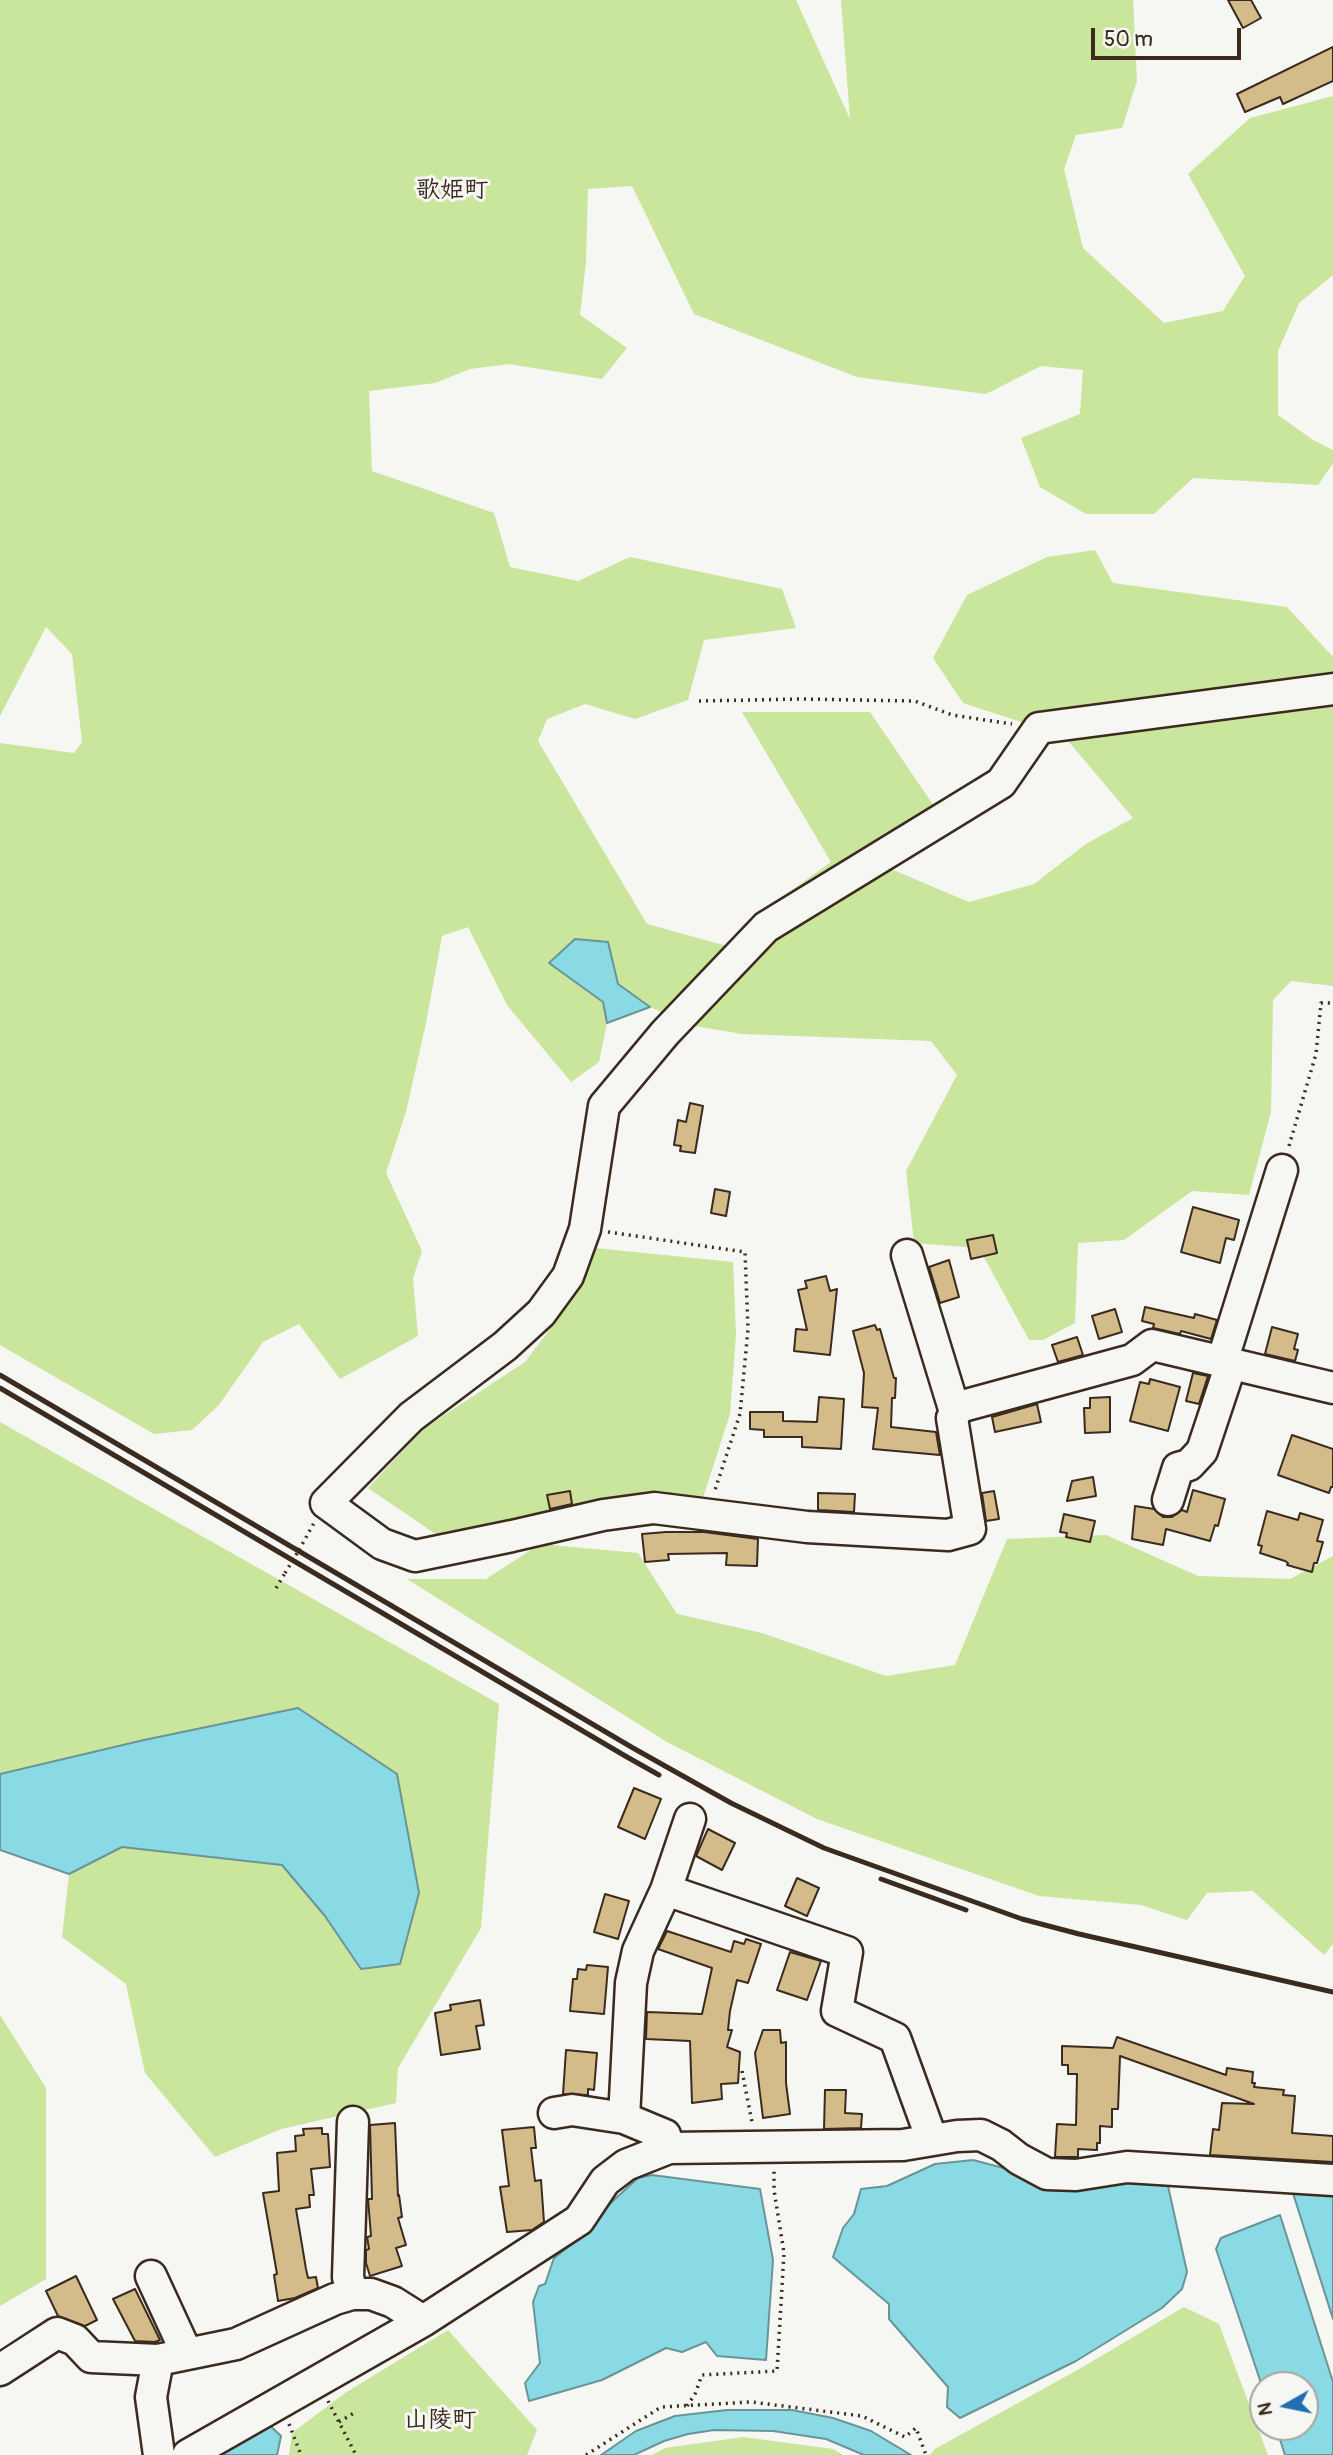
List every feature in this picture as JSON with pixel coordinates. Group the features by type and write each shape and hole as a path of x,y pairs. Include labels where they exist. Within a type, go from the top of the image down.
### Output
{"street":[{"path":"1330,682 1039,728 1001,783 766,928 665,1033 604,1106 585,1229 568,1276 541,1313 505,1346 411,1417 326,1503 382,1544 415,1556 603,1515 654,1508 807,1527 948,1535 970,1530 952,1418 959,1407 1132,1360 1152,1345 1333,1388"},
{"path":"1168,1500 1178,1468 1189,1465 1202,1451 1282,1170"},
{"path":"907,1255 955,1412"},
{"path":"624,2118 631,1983 638,1951 666,1890 690,1819"},
{"path":"666,1890 847,1952 837,2011 895,2038 932,2140"},
{"path":"554,2113 572,2110 624,2118 665,2135 669,2148"},
{"path":"352,2294 348,2277 354,2122"},
{"path":"188,2455 423,2321 579,2220 605,2181 626,2165 669,2148 903,2146 957,2136 981,2135 1002,2145 1018,2159 1046,2174 1076,2175 1127,2167 1333,2180"},
{"path":"151,2276 187,2354"},
{"path":"0,2370 57,2333 75,2340 90,2357 158,2360 236,2344 335,2299 352,2294 371,2294 393,2302 423,2321"},
{"path":"158,2360 151,2397 159,2455"}],"path":[{"path":"699,701 915,701 952,715 1039,728"},
{"path":"1282,1170 1315,1054 1321,1003 1333,1003"},
{"path":"585,1229 744,1252 748,1329 740,1414 707,1516"},
{"path":"276,1588 326,1503"},
{"path":"687,2406 702,2375 777,2371 784,2253 765,2148 742,2071"},
{"path":"317,2382 356,2455"},
{"path":"586,2455 662,2407 751,2402 862,2416 905,2437 916,2428 926,2455"},
{"path":"279,2403 301,2455"},
{"path":"339,2422 355,2413"}],"green space":[{"path":"0,0 796,0 850,119 841,0 1133,0 1137,81 1122,128 1076,135 1064,169 1083,248 1164,323 1223,311 1245,276 1188,174 1250,118 1333,96 1333,275 1299,303 1278,351 1278,415 1313,440 1333,450 1333,463 1318,485 1193,478 1154,514 1086,514 1040,487 1021,438 1080,414 1083,370 1041,366 986,394 857,377 694,314 632,186 588,189 586,261 580,315 627,348 602,379 509,364 470,369 435,383 369,391 372,471 494,513 510,567 578,581 630,557 782,589 796,628 704,640 688,700 635,719 585,704 547,719 538,741 647,924 738,949 757,915 831,862 742,712 870,712 936,809 886,867 969,902 1034,884 1086,844 1133,818 1064,736 963,703 933,658 967,595 1047,557 1095,550 1113,583 1287,607 1333,657 1333,986 1291,981 1273,1000 1271,1112 1249,1195 1192,1191 1124,1240 1078,1243 1075,1323 1043,1340 1029,1340 979,1248 914,1243 906,1171 957,1075 931,1041 742,1034 695,1026 650,1007 618,984 608,942 587,992 603,1002 607,1023 599,1062 571,1082 507,1005 468,927 442,936 406,1112 386,1173 422,1251 413,1278 418,1336 340,1379 299,1324 263,1342 219,1405 192,1430 154,1434 0,1345 0,743 74,753 82,742 72,654 46,627 0,716"},
{"path":"595,1248 733,1262 736,1334 730,1414 702,1501 648,1491 443,1539 368,1488 423,1429 525,1362 575,1296"},
{"path":"0,1422 499,1704 481,1928 398,2068 396,2103 281,2129 215,2157 145,2073 126,1984 62,1937 69,1874 122,1847 282,1865 325,1916 361,1969 400,1964 144,1740 0,1774"},
{"path":"1106,1535 1198,1576 1290,1579 1333,1556 1333,1944 1324,1955 1253,1891 1207,1893 1187,1920 1141,1905 1039,1896 817,1819 667,1742 407,1579 486,1579 540,1544 638,1553 677,1614 762,1633 886,1676 955,1665 1007,1539"},
{"path":"0,2015 46,2088 46,2279 0,2306"},
{"path":"1184,2307 1219,2324 1249,2404 1249,2441 1263,2441 1268,2455 930,2455 935,2449"},
{"path":"448,2330 537,2430 527,2455 289,2455 292,2433 345,2393"},
{"path":"743,2437 833,2449 843,2455 652,2455 665,2448"}],"water":[{"path":"575,939 608,942 618,984 650,1007 607,1023 603,1002 549,963"},
{"path":"298,1708 397,1774 419,1893 400,1964 361,1969 325,1916 282,1865 122,1847 69,1874 0,1850 0,1774"},
{"path":"973,2160 1034,2176 1166,2177 1187,2272 1182,2289 1162,2308 1076,2361 960,2418 947,2407 948,2387 889,2319 889,2304 833,2257 843,2228 854,2214 861,2189 887,2186 935,2164"},
{"path":"652,2175 760,2189 773,2260 766,2360 717,2356 706,2342 682,2352 666,2348 602,2380 529,2401 525,2383 540,2363 533,2302 539,2286 545,2284 554,2258 589,2231 604,2209 638,2178"},
{"path":"1291,2187 1333,2188 1333,2319"},
{"path":"1280,2215 1333,2382 1333,2455 1285,2455 1280,2441 1319,2441 1319,2371 1257,2371 1216,2249 1221,2238"},
{"path":"727,2410 792,2410 833,2418 871,2431 911,2455 864,2455 826,2439 773,2431 714,2430 664,2441 634,2455 601,2455 636,2431 675,2416"},
{"path":"264,2420 281,2436 277,2455 203,2455"}],"building":[{"path":"1228,0 1251,0 1261,18 1243,28"},
{"path":"1333,47 1333,81 1283,104 1280,97 1245,112 1237,94"},
{"path":"690,1103 703,1106 695,1153 680,1151 681,1146 674,1145 678,1120 686,1122"},
{"path":"715,1189 730,1192 726,1216 711,1213"},
{"path":"1193,1207 1239,1220 1234,1240 1226,1238 1220,1263 1181,1252"},
{"path":"993,1235 997,1253 971,1259 967,1240"},
{"path":"949,1260 959,1297 940,1303 929,1267"},
{"path":"826,1276 830,1291 837,1289 830,1355 794,1351 796,1329 807,1330 798,1290 807,1288 805,1281"},
{"path":"1145,1307 1194,1318 1195,1314 1217,1320 1211,1339 1181,1331 1180,1334 1153,1328 1154,1324 1142,1321"},
{"path":"1115,1309 1122,1332 1099,1339 1092,1316"},
{"path":"875,1325 877,1330 880,1329 896,1378 891,1427 936,1432 940,1455 873,1449 878,1408 862,1407 864,1373 853,1331"},
{"path":"1272,1327 1298,1334 1294,1349 1298,1350 1295,1361 1265,1354"},
{"path":"1077,1337 1083,1355 1058,1362 1052,1345"},
{"path":"1193,1373 1208,1376 1199,1404 1186,1401"},
{"path":"1150,1379 1180,1387 1168,1431 1130,1421 1140,1382 1149,1384"},
{"path":"819,1397 844,1399 841,1449 802,1447 802,1437 764,1437 764,1430 750,1429 750,1412 783,1412 783,1421 817,1422"},
{"path":"1110,1397 1110,1432 1085,1433 1084,1408 1090,1408 1090,1398"},
{"path":"1037,1404 1041,1422 995,1432 992,1417"},
{"path":"1292,1435 1333,1449 1333,1487 1329,1493 1278,1475"},
{"path":"1093,1477 1096,1496 1067,1501 1072,1481"},
{"path":"1193,1490 1225,1499 1218,1526 1215,1525 1210,1541 1166,1529 1163,1545 1132,1539 1135,1506 1154,1509 1163,1517 1172,1517 1182,1510 1187,1512"},
{"path":"570,1491 572,1504 550,1509 547,1495"},
{"path":"994,1491 999,1519 986,1521 982,1493"},
{"path":"818,1493 855,1494 854,1512 818,1510"},
{"path":"1267,1511 1298,1520 1300,1513 1323,1520 1317,1541 1323,1542 1312,1572 1260,1553 1262,1546 1258,1545"},
{"path":"1064,1514 1095,1521 1090,1542 1066,1537 1067,1533 1060,1532"},
{"path":"704,1532 758,1539 757,1566 726,1565 727,1553 668,1554 669,1560 645,1562 642,1534"},
{"path":"634,1788 661,1799 645,1839 618,1827"},
{"path":"708,1829 735,1843 722,1870 696,1856"},
{"path":"797,1878 819,1888 807,1916 785,1906"},
{"path":"605,1894 629,1901 618,1939 594,1932"},
{"path":"667,1931 731,1952 734,1941 744,1944 746,1939 761,1944 748,1983 737,1980 728,2030 732,2030 727,2047 740,2052 738,2083 721,2084 722,2099 692,2103 690,2041 646,2039 647,2012 702,2014 712,1968 658,1949"},
{"path":"790,1952 821,1961 807,2000 777,1990"},
{"path":"587,1965 608,1967 604,2014 570,2011 573,1979 577,1979 578,1969 586,1970"},
{"path":"480,2000 484,2025 476,2026 480,2049 441,2055 435,2013 451,2010 450,2005"},
{"path":"763,2030 780,2030 781,2043 786,2042 786,2083 790,2114 763,2118 755,2053"},
{"path":"1117,2037 1226,2075 1227,2068 1253,2072 1254,2087 1284,2090 1283,2095 1295,2096 1292,2133 1333,2136 1333,2162 1210,2155 1213,2129 1219,2130 1222,2103 1254,2104 1120,2056 1118,2109 1112,2109 1112,2127 1100,2126 1100,2143 1097,2143 1097,2150 1078,2149 1078,2157 1055,2157 1057,2124 1076,2125 1077,2074 1068,2074 1068,2065 1062,2065 1062,2046 1113,2048"},
{"path":"566,2050 597,2053 594,2090 588,2089 588,2095 563,2094"},
{"path":"825,2090 846,2090 845,2113 862,2114 861,2128 824,2129"},
{"path":"395,2123 398,2196 402,2217 398,2218 406,2245 396,2248 402,2266 370,2276 366,2250 369,2249 367,2237 371,2236 368,2199 372,2199 370,2125"},
{"path":"534,2127 536,2148 531,2148 535,2181 541,2180 544,2222 532,2230 507,2232 500,2187 509,2186 502,2130"},
{"path":"322,2128 322,2134 328,2134 330,2167 311,2169 314,2195 309,2195 310,2207 296,2209 308,2278 316,2277 318,2288 295,2298 278,2301 274,2275 277,2274 263,2193 279,2191 277,2153 296,2151 295,2136 304,2135 303,2129"},
{"path":"76,2276 97,2320 85,2326 58,2316 46,2291"},
{"path":"135,2289 160,2340 135,2341 113,2299"}],"railway":[{"path":"0,1375 633,1748 731,1803 824,1848 1022,1919 1333,1992"},
{"path":"0,1388 659,1775"},
{"path":"881,1879 966,1910"}],"district":[{"name":"歌姫町","path":"452,191"},
{"name":"山陵町","path":"440,2421"}]}
